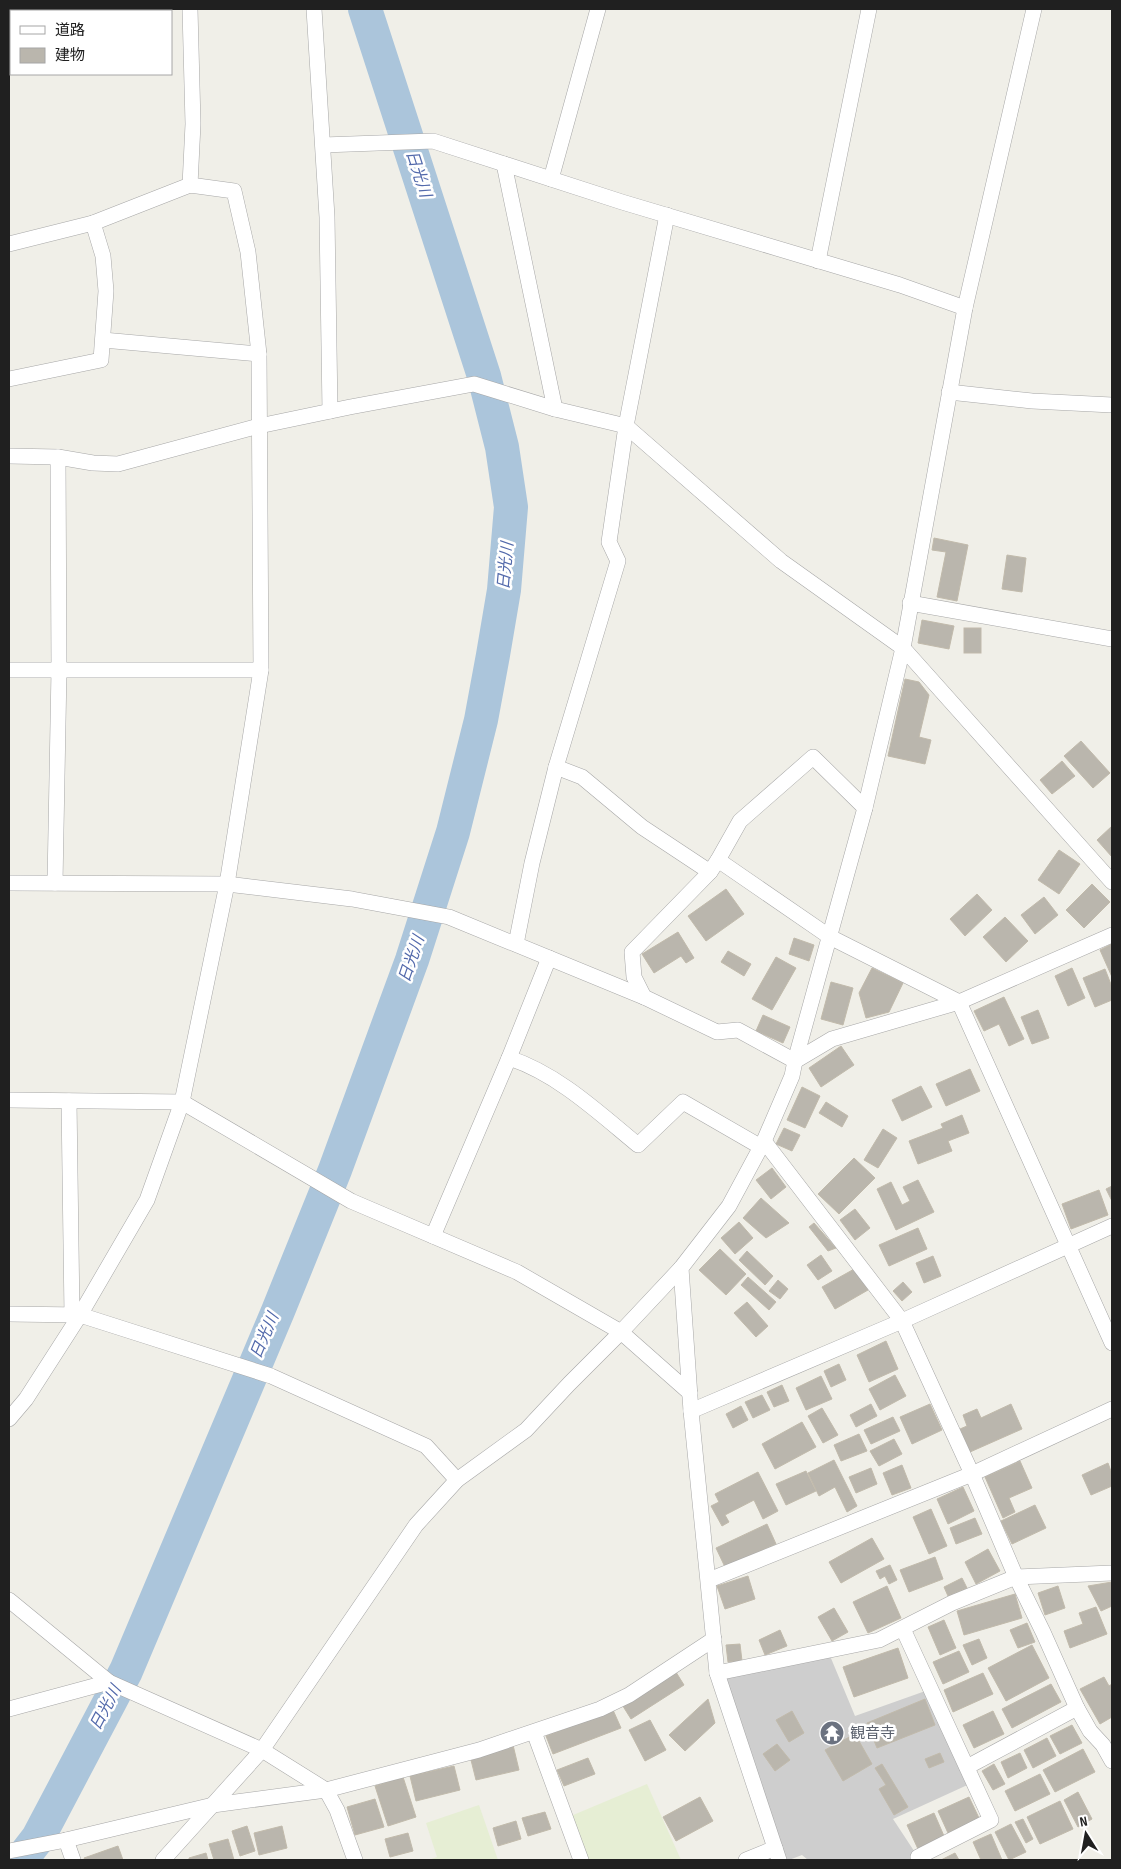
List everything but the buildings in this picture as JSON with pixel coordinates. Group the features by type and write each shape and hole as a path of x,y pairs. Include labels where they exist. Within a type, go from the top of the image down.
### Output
{"street":[{"path":"190,9 193,124 190,184"},
{"path":"314,9 328,217 330,412"},
{"path":"552,179 598,9"},
{"path":"818,261 869,9"},
{"path":"163,1860 262,1750 416,1525 457,1480 526,1430 681,1268 729,1206 762,1144 792,1076 865,808 903,648 948,392 965,308 1034,9"},
{"path":"323,144 433,141 667,215 900,285 965,308"},
{"path":"504,164 555,409"},
{"path":"9,244 92,223 190,184 234,191 248,252 259,354 261,670 227,884 182,1102 147,1200 26,1399 9,1419"},
{"path":"516,944 532,863 556,768 618,561 609,542 626,426 667,215"},
{"path":"9,380 101,360 106,291 103,256 92,223"},
{"path":"102,340 259,354"},
{"path":"9,456 58,456 93,463 118,464 259,426 474,384 555,409 626,426 781,561 903,648 1112,882"},
{"path":"948,392 1032,401 1112,405"},
{"path":"55,883 59,670 58,456"},
{"path":"910,603 1112,639"},
{"path":"9,670 261,670"},
{"path":"644,997 634,977 632,952 714,866 740,821 813,757 865,808"},
{"path":"556,768 582,777 642,827 714,866 830,937 959,1002 1112,1343"},
{"path":"9,883 227,884 352,899 449,917 644,997 717,1032 738,1030 795,1060"},
{"path":"795,1060 832,1039 959,1002 1112,935"},
{"path":"433,1236 509,1058 549,958"},
{"path":"509,1058 527,1064 572,1092 638,1145 683,1102 762,1144 902,1321 972,1474 1016,1577 1077,1708 1090,1731 1103,1745 1112,1761"},
{"path":"9,1100 182,1102 351,1201 518,1272 621,1332 690,1393"},
{"path":"68,1101 76,1315"},
{"path":"691,1411 902,1321 1112,1226"},
{"path":"681,1268 691,1411 709,1580 716,1673 777,1854 746,1860"},
{"path":"9,1314 76,1315 271,1376 426,1446 457,1480"},
{"path":"709,1580 972,1474 1112,1409"},
{"path":"716,1673 878,1640 952,1603 1016,1577 1112,1573"},
{"path":"9,1600 110,1682 262,1750 326,1790 337,1810 355,1860"},
{"path":"903,1629 991,1820 918,1857"},
{"path":"9,1851 66,1840 213,1805 326,1790 479,1750 600,1709 629,1695 714,1638"},
{"path":"9,1709 110,1682"},
{"path":"967,1767 1077,1708"},
{"path":"534,1732 582,1860"},
{"path":"66,1840 73,1860"}],"shaded area":[{"path":"828,1651 855,1716 931,1689 974,1782 893,1819 920,1860 808,1860 802,1855 789,1860 779,1860 717,1673"}],"green space":[{"path":"647,1784 681,1860 581,1860 566,1818"},
{"path":"479,1805 498,1860 428,1860 437,1857 426,1823"}],"waterway":[{"name":"日光川","path":"21,1860 38,1838 126,1671 278,1311 335,1170 412,960 453,832 481,720 504,590 511,507 502,447 484,376 365,9"}],"place":[{"name":"観音寺","path":"832,1733"}]}
